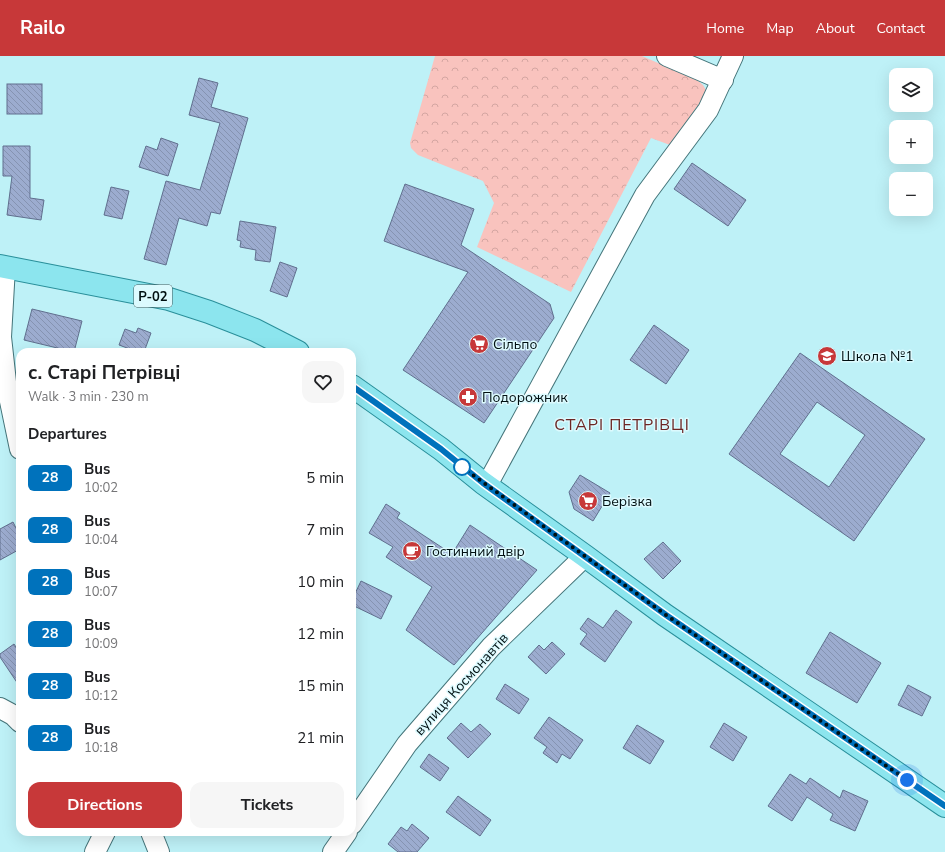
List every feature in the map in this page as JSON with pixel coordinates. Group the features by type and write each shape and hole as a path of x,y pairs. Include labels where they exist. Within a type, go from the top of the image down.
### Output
{"main road":[{"name":"Р-02","path":"3,267 169,299 209,312 255,330 290,348"},
{"path":"356,389 441,449 486,486 666,615 945,806"}],"street":[{"path":"667,56 723,80"},
{"path":"486,486 645,195 708,110 733,56"},
{"path":"3,267 1,337 6,382 16,430"},
{"name":"вулиця Космонавтів","path":"356,818 412,738 491,647 585,556"},
{"path":"0,708 16,718"},
{"path":"95,852 104,836"},
{"path":"333,852 344,836"}],"green space":[{"path":"435,56 642,56 697,80 706,90 704,97 670,145 651,138 571,292 477,247 494,203 483,181 418,155 411,148 410,143"}],"building":[{"path":"199,78 218,83 211,107 248,118 220,214 211,212 207,226 179,218 166,265 144,259 166,181 200,190 220,123 189,115"},
{"path":"7,84 42,84 42,114 7,114"},
{"path":"161,138 178,144 168,176 139,167 146,146 157,150"},
{"path":"3,146 30,146 30,198 44,200 41,220 7,215 12,176 3,176"},
{"path":"692,163 746,200 728,226 674,189"},
{"name":"Сільпо","path":"405,184 474,209 461,245 550,304 554,318 484,423 403,370 468,272 384,241"},
{"path":"111,187 129,191 122,219 104,215"},
{"path":"240,221 276,227 270,262 255,260 256,250 240,247 241,241 237,240"},
{"path":"280,262 297,268 287,297 270,291"},
{"path":"32,309 82,321 75,348 57,348 24,340"},
{"path":"654,325 689,350 666,384 630,360"},
{"path":"138,328 151,333 145,348 127,348 119,345 125,329 136,333"},
{"path":"800,353 925,439 854,541 729,454","holes":["817,402 865,435 829,487 780,454"]},
{"name":"Берізка","path":"580,475 610,493 593,521 574,509 569,492"},
{"path":"386,504 400,513 397,518 452,554 470,525 537,570 454,665 406,630 432,587 386,557 393,547 369,533"},
{"path":"13,522 16,528 16,551 0,560 0,529"},
{"path":"663,542 681,561 663,579 644,559"},
{"path":"361,581 392,596 381,619 356,607 356,592"},
{"path":"616,610 632,622 605,662 580,644 587,634 580,629 588,618 603,628"},
{"path":"830,632 881,663 857,703 806,673"},
{"path":"552,642 565,654 546,674 528,657 539,645 544,650"},
{"path":"14,644 16,647 16,681 0,657 0,654"},
{"path":"505,684 529,699 519,714 496,699"},
{"path":"908,685 931,697 922,716 898,705"},
{"path":"549,717 583,740 570,759 562,754 557,763 543,753 547,747 534,738"},
{"path":"461,723 471,732 480,724 491,734 468,758 447,738"},
{"path":"724,723 747,737 733,761 710,747"},
{"path":"637,725 664,741 650,764 623,748"},
{"path":"429,754 449,768 440,781 420,767"},
{"path":"790,774 806,784 810,778 840,798 843,790 868,801 855,831 830,820 833,814 807,797 792,821 768,806"},
{"path":"458,796 491,820 480,836 446,812"},
{"path":"412,824 429,838 417,852 398,852 388,844 401,827 407,831"}],"bus line":[{"name":"28","path":"356,389 441,449 483,483 666,615 945,806"}],"place":[{"name":"Сільпо","path":"479,344"},
{"name":"Школа №1","path":"827,356"},
{"name":"Подорожник","path":"468,397"},
{"name":"Берізка","path":"588,501"},
{"name":"Гостинний двір","path":"412,551"}],"district":[{"name":"СТАРІ ПЕТРІВЦІ","path":"622,424"}],"route":[{"path":"462,467 666,615 907,780"}]}
